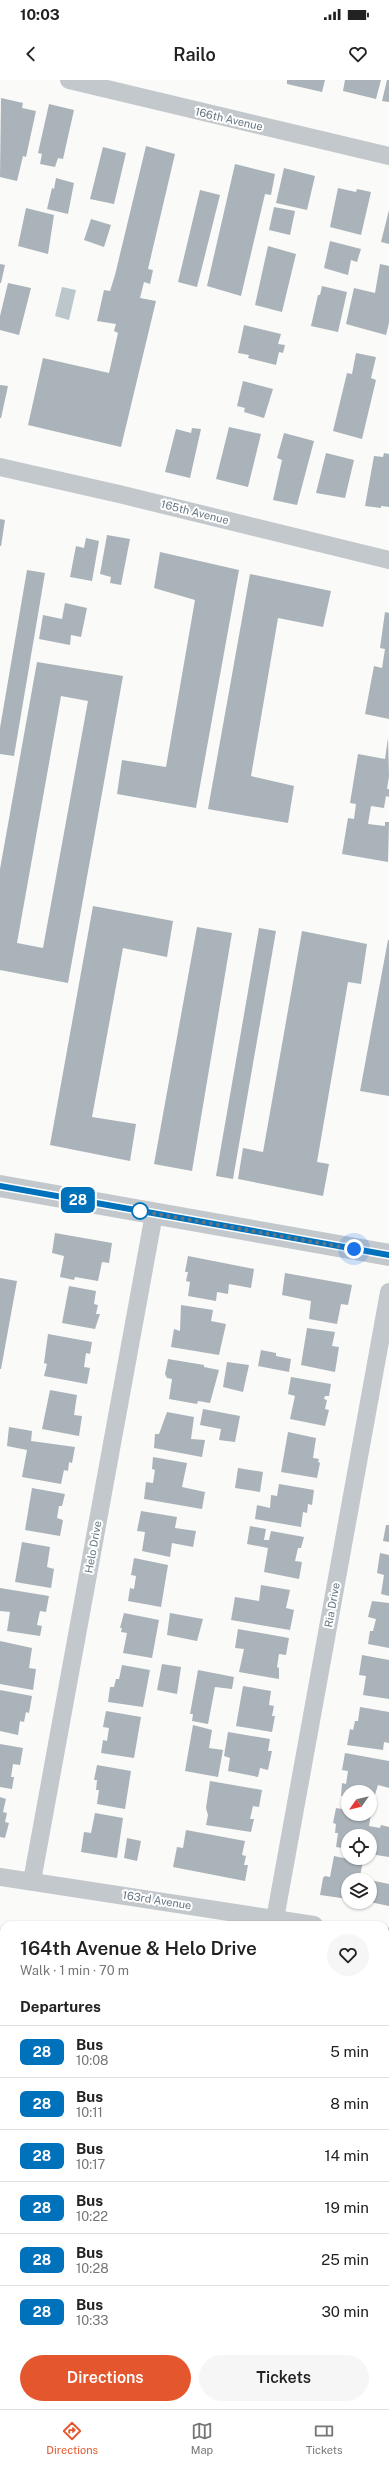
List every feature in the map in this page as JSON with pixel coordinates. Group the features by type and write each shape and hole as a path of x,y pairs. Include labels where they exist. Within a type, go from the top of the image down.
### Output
{"street":[{"name":"166th Avenue","path":"70,80 389,156"},
{"name":"165th Avenue","path":"0,467 119,494 389,560"},
{"path":"0,1186 389,1255"},
{"name":"Helo Drive","path":"32,1881 154,1214"},
{"name":"Ria Drive","path":"275,1919 389,1292"},
{"name":"163rd Avenue","path":"0,1876 288,1921"}],"shaded area":[{"path":"62,287 76,290 69,320 55,316"}],"building":[{"path":"287,80 325,80 322,92 287,84"},
{"path":"345,80 381,80 376,99 343,91"},
{"path":"387,80 389,80 389,102 382,101"},
{"path":"1,98 23,103 22,108 36,111 26,157 23,156 17,181 0,177"},
{"path":"49,104 74,110 63,159 58,158 55,167 40,164 42,154 38,153"},
{"path":"146,146 175,154 148,269 153,270 150,284 144,282 140,298 156,301 121,447 28,425 43,358 109,373 118,333 114,331 116,324 97,321 104,290 110,291 115,275"},
{"path":"103,147 126,153 114,204 90,199"},
{"path":"235,164 275,174 271,195 265,194 241,296 207,286"},
{"path":"284,168 315,176 307,210 276,203"},
{"path":"56,178 74,183 68,214 47,209"},
{"path":"338,188 356,192 357,189 371,192 361,235 330,227"},
{"path":"200,190 220,195 197,287 178,282"},
{"path":"274,207 295,211 290,235 269,230"},
{"path":"26,208 54,215 48,254 18,246"},
{"path":"389,210 389,244 381,242"},
{"path":"91,219 111,225 104,247 84,240"},
{"path":"330,241 361,249 357,262 351,260 348,275 324,268"},
{"path":"268,246 296,254 282,312 255,305"},
{"path":"0,264 5,265 1,283 0,283"},
{"path":"380,264 389,266 389,323 386,335 346,324 354,288 375,293"},
{"path":"8,283 31,288 19,335 0,330 0,316"},
{"path":"322,286 347,292 338,332 311,326 318,295 320,295"},
{"path":"244,325 281,334 278,344 285,345 283,353 279,352 276,365 248,358 249,355 238,353"},
{"path":"356,353 376,357 371,378 376,380 362,439 333,431 347,373 352,374"},
{"path":"243,381 273,389 264,418 244,412 245,408 237,406"},
{"path":"0,385 8,386 1,418 0,418"},
{"path":"229,427 261,434 248,487 216,479"},
{"path":"192,428 201,429 190,478 165,472 176,429 191,433"},
{"path":"284,433 314,441 297,505 273,500 282,460 277,458"},
{"path":"326,453 354,460 345,498 316,493"},
{"path":"384,453 389,454 389,507 381,506 381,508 365,506 374,456 383,457"},
{"path":"0,519 5,520 1,546 0,546"},
{"path":"107,535 130,539 121,585 110,583 111,577 100,574"},
{"path":"86,538 99,541 92,581 70,577 76,546 84,548"},
{"path":"160,552 239,570 196,808 117,794 122,760 166,767 195,600 154,588"},
{"path":"27,570 45,573 14,756 0,754 0,728"},
{"path":"250,574 331,591 323,627 278,618 251,776 294,786 288,823 208,809"},
{"path":"65,603 87,608 81,637 71,635 70,645 39,639 43,615 62,619"},
{"path":"385,612 389,613 389,719 365,714 374,666 382,668 385,649 380,648"},
{"path":"37,662 123,676 68,983 0,970 0,869","holes":["61,696 88,701 43,948 17,943"]},
{"path":"388,738 389,776 387,789 389,789 389,797 386,796 384,808 371,806 368,824 385,826 385,822 389,822 388,862 342,854 348,818 354,819 356,804 350,803 358,754 385,759"},
{"path":"93,906 173,921 167,957 123,948 92,1117 136,1124 130,1161 50,1145"},
{"path":"197,927 232,933 192,1171 154,1164"},
{"path":"259,928 276,931 233,1179 216,1176"},
{"path":"302,931 367,944 361,984 348,982 317,1162 329,1164 323,1196 238,1179 243,1148 263,1152"},
{"path":"389,940 389,1096 360,1091"},
{"path":"55,1233 112,1243 109,1263 102,1262 98,1281 75,1277 74,1280 60,1277 64,1256 52,1253"},
{"path":"188,1256 254,1269 251,1288 229,1284 228,1294 217,1292 216,1301 188,1296 190,1282 186,1281 188,1272 185,1272"},
{"path":"285,1273 352,1285 348,1305 341,1304 337,1324 309,1319 311,1301 282,1295"},
{"path":"0,1278 17,1281 1,1369 0,1369"},
{"path":"69,1286 96,1291 94,1304 98,1305 96,1314 100,1314 95,1329 62,1323"},
{"path":"181,1305 213,1310 211,1321 226,1324 219,1355 171,1347 174,1329 180,1331"},
{"path":"307,1328 335,1332 332,1346 339,1347 335,1372 301,1365"},
{"path":"48,1334 92,1342 90,1354 86,1353 84,1367 90,1368 87,1384 44,1376 47,1364 44,1363"},
{"path":"261,1350 276,1353 276,1356 291,1359 289,1372 258,1366"},
{"path":"168,1359 204,1365 204,1367 219,1370 210,1403 198,1401 197,1404 169,1399 172,1379 167,1378 165,1374"},
{"path":"227,1362 249,1365 243,1392 223,1387"},
{"path":"291,1377 331,1384 329,1396 325,1396 324,1399 327,1400 325,1409 329,1410 325,1426 290,1419 295,1396 288,1394"},
{"path":"50,1390 77,1395 74,1415 82,1416 79,1436 42,1429"},
{"path":"203,1409 240,1416 235,1442 219,1440 221,1429 200,1425"},
{"path":"167,1412 194,1417 191,1439 205,1440 202,1457 154,1448 155,1434 159,1434"},
{"path":"9,1427 32,1431 31,1441 75,1447 72,1463 69,1462 68,1471 64,1470 61,1484 22,1477 27,1450 7,1446"},
{"path":"288,1432 316,1438 313,1458 319,1459 318,1462 320,1463 317,1478 281,1472"},
{"path":"153,1457 187,1463 182,1487 205,1492 202,1509 144,1499 146,1482 153,1483 155,1470 152,1469"},
{"path":"238,1468 263,1472 260,1492 235,1488"},
{"path":"279,1484 314,1490 312,1505 308,1504 307,1513 303,1512 301,1527 255,1519 257,1505 270,1508 271,1495 277,1496"},
{"path":"32,1488 65,1494 62,1506 59,1506 57,1518 63,1520 60,1536 25,1530"},
{"path":"141,1511 177,1517 175,1528 196,1531 193,1547 172,1543 170,1557 142,1551 145,1532 137,1531"},
{"path":"386,1525 389,1525 389,1542 383,1541"},
{"path":"250,1526 266,1529 264,1540 269,1540 271,1531 304,1537 301,1548 298,1548 295,1561 302,1562 299,1579 264,1572 268,1548 247,1544"},
{"path":"22,1542 50,1547 47,1567 54,1569 51,1588 15,1582"},
{"path":"380,1553 389,1555 389,1596 381,1594 384,1575 377,1573"},
{"path":"134,1558 168,1565 161,1607 128,1601 130,1588 134,1589 136,1576 131,1575"},
{"path":"261,1585 290,1590 286,1608 294,1610 290,1630 231,1620 235,1597 259,1601"},
{"path":"0,1588 49,1596 46,1612 40,1611 37,1625 42,1626 40,1636 7,1631 10,1612 0,1611"},
{"path":"372,1601 389,1603 389,1648 368,1644 370,1631 373,1631 376,1619 368,1617"},
{"path":"124,1613 159,1620 152,1658 123,1653 127,1633 121,1632 122,1628 120,1628"},
{"path":"170,1613 203,1619 197,1641 167,1635"},
{"path":"238,1629 289,1638 286,1655 279,1654 277,1667 279,1668 279,1679 239,1672 244,1649 235,1648"},
{"path":"0,1641 32,1648 29,1668 36,1669 33,1690 0,1684"},
{"path":"362,1655 389,1660 389,1699 363,1695 366,1676 359,1675"},
{"path":"162,1664 181,1667 177,1694 157,1690"},
{"path":"122,1665 150,1670 143,1707 108,1702 110,1687 114,1687 116,1679 119,1679"},
{"path":"198,1670 234,1677 232,1689 215,1687 208,1724 192,1721 193,1714 190,1714"},
{"path":"243,1686 271,1691 269,1705 274,1706 272,1716 275,1716 272,1732 236,1726"},
{"path":"0,1690 32,1696 29,1713 26,1712 24,1722 20,1721 18,1735 0,1731"},
{"path":"360,1707 389,1712 389,1743 384,1742 383,1750 347,1745 350,1729 353,1730 355,1721 358,1721"},
{"path":"106,1711 141,1717 134,1758 101,1753 103,1740 107,1741 109,1728 103,1727"},
{"path":"193,1725 212,1730 209,1748 223,1750 218,1777 185,1771"},
{"path":"228,1732 270,1739 268,1751 272,1751 268,1770 260,1768 258,1777 228,1771 230,1758 224,1756"},
{"path":"0,1744 23,1748 20,1765 13,1764 11,1777 14,1777 12,1789 0,1787"},
{"path":"345,1753 389,1761 389,1788 378,1785 377,1788 377,1785 342,1785 342,1783 346,1784 348,1771 342,1770"},
{"path":"97,1765 131,1771 125,1809 97,1804 99,1790 96,1790 97,1780 94,1780"},
{"path":"210,1781 262,1790 259,1807 253,1806 250,1819 254,1819 251,1832 206,1825 208,1815 206,1808"},
{"path":"0,1797 6,1799 3,1812 7,1813 5,1822 9,1823 5,1838 0,1837"},
{"path":"336,1808 341,1809 341,1821 370,1821 369,1826 380,1828 381,1825 389,1827 389,1857 377,1855 377,1829 341,1829 341,1848 336,1847 338,1833 335,1833 336,1824 333,1823"},
{"path":"95,1813 123,1818 117,1858 81,1852 84,1832 91,1833"},
{"path":"186,1830 245,1841 242,1855 246,1856 244,1865 248,1865 245,1881 173,1867 177,1847 183,1848"},
{"path":"127,1838 141,1841 137,1861 124,1858"},
{"path":"334,1856 341,1857 341,1865 362,1865 361,1873 341,1873 341,1898 320,1895 323,1878 325,1876 330,1877"},
{"path":"377,1881 389,1884 389,1906 377,1903"}],"bus line":[{"name":"28","path":"0,1186 389,1255"}],"route":[{"path":"140,1211 354,1249"}]}
